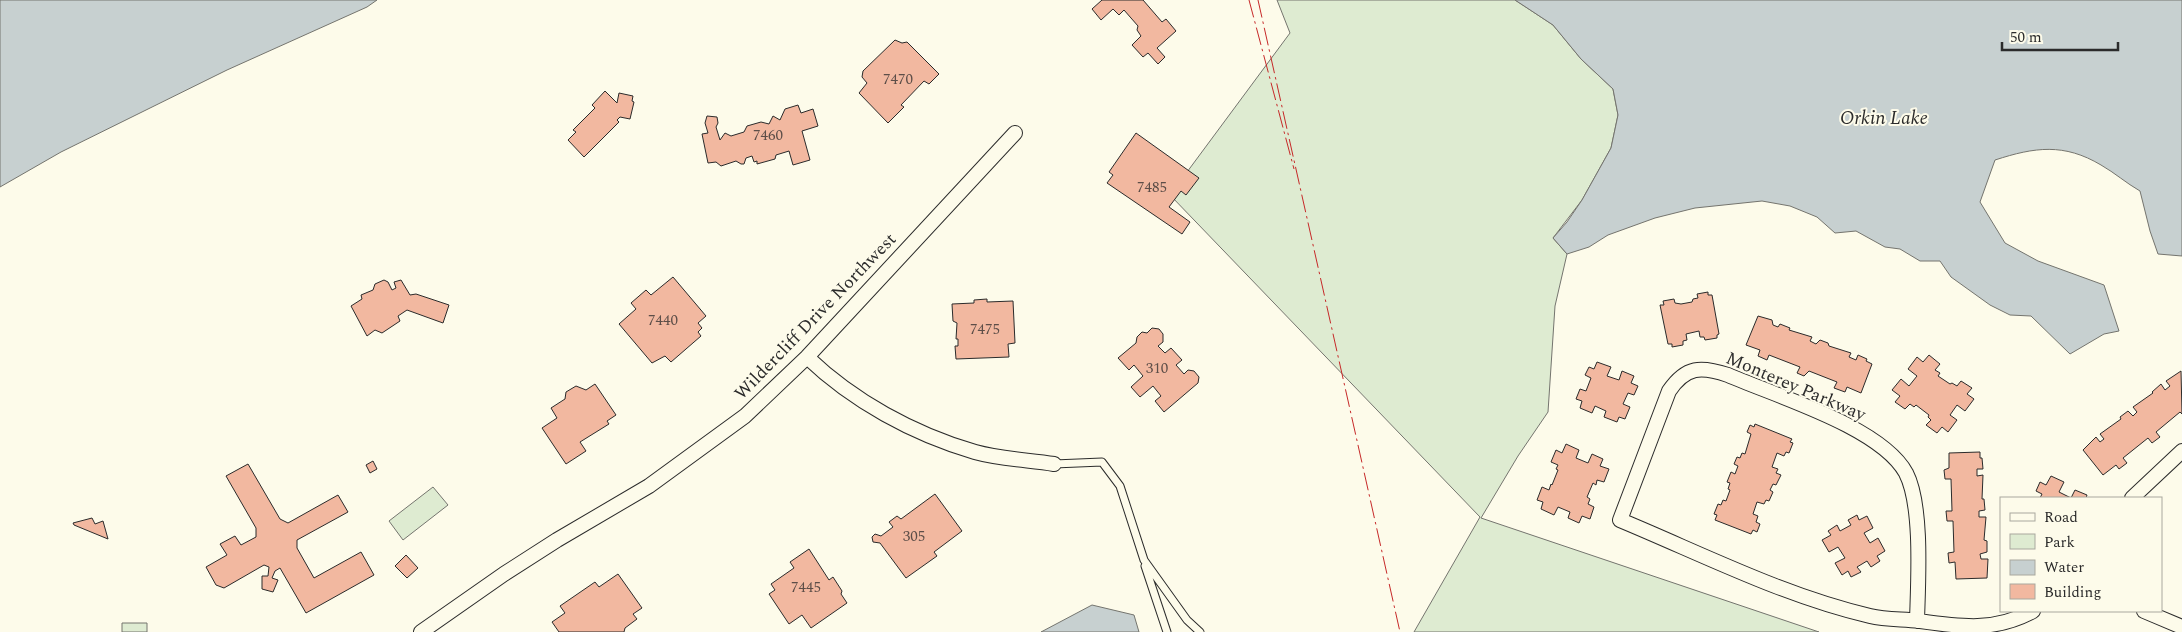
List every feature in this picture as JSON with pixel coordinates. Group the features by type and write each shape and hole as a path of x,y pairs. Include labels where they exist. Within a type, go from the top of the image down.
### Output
{"street":[{"name":"Wildercliff Drive Northwest","path":"421,632 512,569 657,481 745,416 807,357 1015,133"},
{"path":"807,357 828,377 899,422 929,437 977,452 1054,464"},
{"name":"Monterey Parkway","path":"1918,621 1919,557 1914,495 1906,473 1894,457 1876,442 1838,421 1728,375 1712,370 1700,369 1688,372 1677,380 1669,391 1620,520 1784,589 1832,606 1873,617 1965,628 1992,627 2022,618 2031,612"},
{"path":"2133,497 2182,451"},
{"path":"2146,612 2182,627"}],"lane":[{"path":"1054,464 1102,462 1120,486 1167,632"},
{"path":"1144,560 1187,620 1200,632"}],"green space":[{"path":"1277,0 1515,0 1553,25 1581,59 1613,89 1618,115 1611,148 1582,200 1553,238 1567,254 1555,306 1548,412 1518,456 1481,518 1819,632 1414,632 1480,517 1170,195 1290,33"},
{"path":"433,487 448,505 403,540 389,521"},
{"path":"122,623 147,623 147,632 122,632"}],"water":[{"path":"0,0 377,0 367,7 227,70 61,152 0,187"},
{"name":"Orkin Lake","path":"1515,0 2182,0 2182,256 2158,254 2140,191 2106,168 2087,158 2062,150 2049,149 2023,152 1995,160 1980,202 2005,243 2038,261 2104,285 2119,331 2104,334 2070,354 2031,316 2010,315 1990,305 1951,277 1940,261 1920,261 1900,249 1885,247 1856,231 1835,233 1817,217 1790,206 1762,201 1695,208 1655,218 1608,235 1589,247 1567,254 1553,238 1582,200 1611,148 1618,115 1613,89 1581,59 1553,25"},
{"path":"1092,605 1134,615 1139,632 1041,632"}],"building":[{"path":"1102,0 1143,0 1162,22 1166,19 1176,31 1157,48 1165,57 1158,64 1148,53 1143,57 1132,45 1141,36 1137,30 1138,26 1124,10 1119,15 1113,9 1101,20 1092,9"},
{"path":"895,40 902,43 907,42 939,74 929,84 924,81 901,105 904,107 888,123 859,93 867,83 862,77 863,71"},
{"path":"605,91 617,103 619,93 633,96 632,101 634,102 630,119 620,117 617,120 619,122 584,157 568,140 576,132 573,130 595,108 592,105"},
{"path":"798,105 801,113 813,109 818,126 802,131 810,160 793,165 789,151 776,155 775,159 757,164 757,161 754,162 752,156 746,158 744,164 736,161 721,166 716,162 708,163 702,134 708,133 705,123 707,116 717,117 718,123 716,127 720,140 725,133 731,136 744,132 747,126 761,122 769,124 773,116 780,120 785,109"},
{"path":"1136,133 1199,178 1186,195 1181,191 1169,207 1190,222 1182,234 1107,183 1113,175 1109,172"},
{"path":"673,277 706,316 698,323 702,328 698,332 701,336 671,362 665,356 652,363 619,324 636,309 631,303 646,290 651,295"},
{"path":"384,280 388,282 392,290 396,288 394,282 401,280 410,295 416,294 449,305 443,323 407,310 398,316 400,321 382,333 375,330 367,336 351,306 362,299 361,295 373,290 375,284"},
{"path":"1708,292 1708,295 1712,295 1719,334 1717,338 1705,340 1704,337 1700,337 1699,331 1686,334 1687,340 1683,341 1683,345 1672,347 1672,344 1668,344 1660,305 1664,305 1663,301 1674,299 1675,303 1681,304 1692,302 1693,299 1698,298 1697,294"},
{"path":"987,299 987,302 1013,301 1015,343 1008,344 1009,357 956,359 955,346 958,346 958,339 956,339 957,323 953,321 952,304 974,303 974,300"},
{"path":"1758,316 1772,320 1773,325 1778,327 1780,324 1790,328 1789,330 1812,337 1810,341 1816,344 1820,340 1828,343 1829,346 1851,353 1849,357 1856,360 1858,355 1867,359 1866,361 1872,364 1861,393 1847,387 1845,392 1834,388 1837,382 1809,371 1804,376 1797,373 1800,367 1769,355 1767,360 1758,356 1760,350 1746,345"},
{"path":"1152,328 1159,329 1163,334 1163,342 1158,346 1165,353 1171,348 1182,360 1176,365 1184,374 1188,370 1194,371 1199,377 1198,383 1164,412 1155,401 1161,396 1153,386 1140,397 1131,387 1143,376 1134,365 1129,370 1118,358 1136,343 1137,337 1142,332 1147,333"},
{"path":"1929,355 1940,364 1935,370 1940,373 1938,376 1950,384 1952,383 1957,386 1961,381 1972,388 1967,394 1974,399 1965,411 1957,405 1950,415 1957,420 1948,432 1942,427 1937,433 1926,425 1931,420 1928,417 1929,415 1916,405 1914,407 1910,404 1905,409 1895,402 1900,396 1892,390 1901,379 1909,386 1917,376 1908,369 1917,357 1923,362"},
{"path":"1597,362 1611,367 1607,376 1619,380 1622,371 1634,376 1631,383 1638,386 1634,395 1628,393 1623,404 1630,407 1625,419 1619,417 1617,422 1604,417 1606,411 1595,406 1592,413 1580,408 1582,401 1576,399 1580,389 1586,391 1591,378 1585,375 1589,367 1594,369"},
{"path":"2181,371 2182,414 2180,412 2156,432 2160,437 2152,443 2148,438 2123,458 2127,463 2119,469 2116,465 2103,475 2083,450 2096,437 2100,442 2104,439 2100,434 2121,419 2120,417 2128,411 2133,416 2137,412 2133,407 2153,393 2161,384 2165,390 2170,386 2166,381"},
{"path":"595,384 616,415 607,421 609,424 580,442 586,451 566,464 542,428 557,418 551,408 565,399 566,392 576,386 586,390"},
{"path":"1755,424 1792,439 1790,442 1793,443 1789,453 1786,452 1784,456 1777,453 1772,467 1778,469 1776,473 1781,475 1776,485 1773,484 1770,490 1773,492 1769,501 1766,500 1764,504 1757,502 1753,514 1758,516 1756,522 1760,524 1757,532 1753,530 1751,534 1715,520 1717,515 1714,514 1718,504 1721,505 1723,500 1726,501 1730,490 1728,489 1730,483 1727,482 1731,472 1735,474 1738,466 1734,464 1737,457 1740,458 1742,453 1745,454 1751,434 1747,432 1750,425 1754,427"},
{"path":"1566,444 1579,450 1576,458 1588,463 1592,454 1603,459 1600,466 1609,469 1604,482 1597,480 1596,485 1593,483 1587,497 1590,499 1588,504 1594,507 1590,519 1582,516 1579,523 1568,518 1570,512 1558,507 1554,515 1541,509 1543,502 1537,500 1542,487 1549,490 1552,485 1558,465 1551,462 1556,450 1562,453"},
{"path":"1980,452 1983,469 1977,469 1977,476 1983,475 1982,499 1984,499 1985,510 1979,511 1979,517 1986,517 1984,540 1987,541 1987,552 1980,554 1981,559 1988,559 1987,578 1956,579 1955,562 1949,563 1948,553 1954,552 1953,521 1947,521 1946,511 1952,511 1951,479 1945,479 1944,470 1949,468 1949,453"},
{"path":"373,461 377,469 370,473 366,465"},
{"path":"248,464 280,519 288,523 338,495 348,512 297,540 297,548 314,578 361,552 374,575 306,613 280,568 275,571 272,578 278,580 273,592 262,589 262,576 268,576 269,567 264,565 224,588 216,585 206,567 227,555 220,544 235,536 241,545 256,537 256,528 226,476"},
{"path":"2051,476 2064,482 2059,492 2069,497 2040,497 2042,494 2036,491 2040,482 2046,485"},
{"path":"2075,490 2087,495 2086,497 2072,497"},
{"path":"935,494 962,531 934,552 937,556 906,578 880,543 873,542 872,537 875,534 881,536 893,527 889,522 897,516 901,519"},
{"path":"1857,515 1859,520 1867,516 1873,528 1864,533 1870,543 1878,538 1885,551 1877,556 1880,561 1871,567 1867,561 1857,567 1861,572 1851,577 1848,571 1842,575 1835,563 1845,558 1838,547 1829,552 1822,540 1831,535 1828,531 1837,525 1840,531 1851,525 1848,520"},
{"path":"92,518 95,524 103,521 108,539 73,523"},
{"path":"809,549 829,580 833,577 847,603 811,628 802,615 789,624 769,594 775,590 771,584 794,568 790,562"},
{"path":"406,555 418,568 407,578 395,566"},
{"path":"618,574 642,608 633,614 637,619 625,628 624,632 559,632 552,622 565,613 560,606 595,582 599,587"}],"power":[{"path":"1249,0 1294,169"},
{"path":"1258,0 1400,632"}]}
